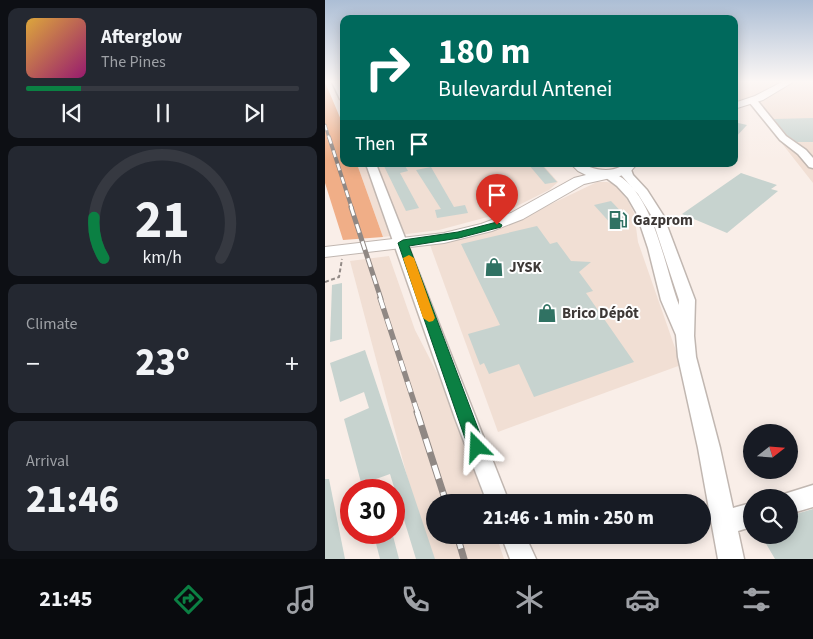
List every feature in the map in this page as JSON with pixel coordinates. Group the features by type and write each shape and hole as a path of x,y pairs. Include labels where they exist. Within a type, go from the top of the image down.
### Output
{"main road":[{"path":"325,252 451,237 497,225 579,171 606,174 625,167"}],"street":[{"path":"753,108 782,149"},
{"path":"755,108 783,138 802,152 813,165"},
{"path":"372,167 403,243 464,415 496,494"},
{"path":"628,167 628,176 643,192 657,215 687,300 685,336 687,357 725,522 731,559"},
{"path":"606,174 622,183 631,193 643,214 669,301 685,336"},
{"path":"798,500 813,496"},
{"path":"725,522 743,516"},
{"path":"517,544 523,559"}],"path":[{"path":"325,282 339,277 340,263 343,256"}],"shaded area":[{"path":"325,108 336,108 340,118 340,167 358,167 383,237 343,240 325,183"},
{"path":"754,108 813,108 813,183"},
{"path":"358,167 545,167 558,182 549,190 495,215 439,230 383,237"},
{"path":"597,182 615,184 628,201 634,213 638,242 681,365 498,432 430,245 476,236 499,229"},
{"path":"389,256 415,330 450,398 482,494 426,494 426,544 499,544 504,559 429,559 350,261"}],"building":[{"path":"813,118 813,142 797,142 787,135 774,119"},
{"path":"738,123 747,125 738,135"},
{"path":"384,167 406,167 408,171 400,173 419,208 406,211"},
{"path":"431,167 454,207 465,205 468,213 437,218 435,210 441,209 416,170"},
{"path":"531,167 544,167 557,182 545,184"},
{"path":"741,173 777,185 771,189 778,191 727,233 682,214"},
{"path":"611,201 630,221 613,226 594,205"},
{"name":"Brico Dépôt","path":"537,226 550,244 557,242 571,261 591,262 579,272 593,291 586,293 634,362 534,397 519,364 489,374 484,363 480,365 468,334 500,325 461,244"},
{"path":"342,283 342,339 330,342 332,285"},
{"path":"365,350 426,532 426,544 430,544 435,559 416,559 405,523 405,479 392,479 390,474 376,479 360,479 344,419 369,408 364,392 340,402 330,363"},
{"path":"325,479 329,479 340,534 340,544 342,544 345,559 325,559"},
{"path":"813,509 813,559 775,559 766,544 798,544 798,513"},
{"path":"376,544 395,544 399,559 380,559"}],"railway":[{"path":"325,125 329,138"},
{"path":"329,137 352,209"},
{"path":"351,207 381,299"},
{"path":"380,298 418,414"},
{"path":"417,412 443,494"},
{"path":"460,544 464,559"}],"slow traffic":[{"path":"409,258 429,318"}],"place":[{"name":"Gazprom","path":"618,220"},
{"name":"JYSK","path":"494,267"},
{"name":"Brico Dépôt","path":"547,313"}],"route":[{"path":"477,447 403,243 444,238 497,225"}]}
